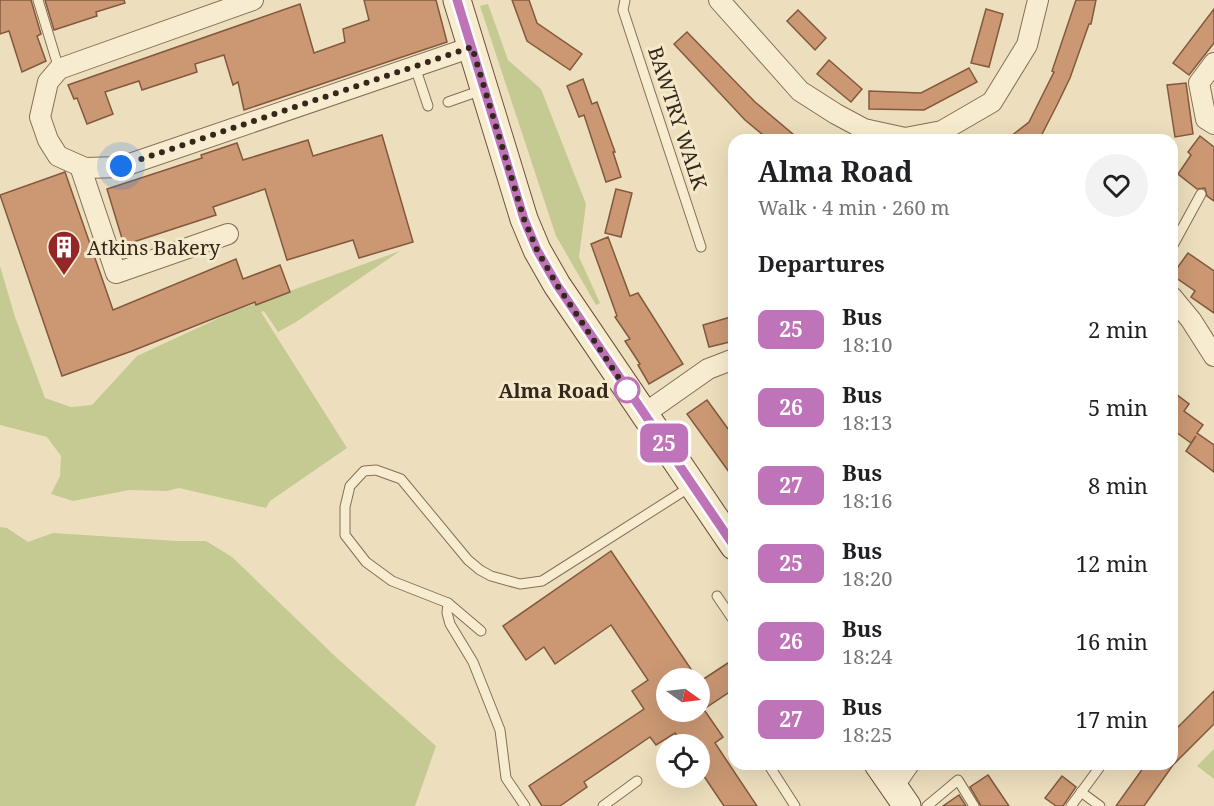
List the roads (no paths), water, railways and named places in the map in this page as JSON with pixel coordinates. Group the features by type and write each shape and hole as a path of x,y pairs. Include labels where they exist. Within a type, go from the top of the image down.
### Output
{"main road":[{"path":"457,0 524,219 537,250 557,285 728,537"},
{"path":"882,770 900,796"}],"street":[{"path":"253,0 203,8 59,69 48,82 40,117 48,140 57,156 85,168 121,166 472,47"},
{"path":"719,0 800,91 864,129 887,134"},
{"path":"926,134 942,131 992,102 1027,45 1038,0"},
{"path":"1214,63 1199,83 1206,119 1214,124"},
{"path":"80,166 116,273 228,234"},
{"path":"1178,304 1214,356"},
{"path":"644,414 708,369 728,361"},
{"path":"900,796 907,770"}],"lane":[{"path":"38,0 59,69"},
{"name":"BAWTRY WALK","path":"626,0 623,10 701,247"},
{"path":"415,66 428,106"},
{"path":"448,102 485,89"},
{"path":"1178,236 1201,194"},
{"path":"481,631 447,603 392,581 366,562 345,535 345,507 350,486 363,471 376,470 401,479 468,560 491,576 520,584 542,581 692,486"},
{"path":"717,596 728,612"},
{"path":"447,603 450,624 473,662 500,730 506,778 525,806"},
{"path":"772,770 795,806"},
{"path":"1071,806 1098,770"},
{"path":"927,806 958,780 974,806"},
{"path":"603,806 637,781"},
{"path":"1081,792 1100,806"}],"place":[{"name":"Atkins Bakery","path":"64,276"},
{"name":"Alma Road","path":"627,390"}]}
